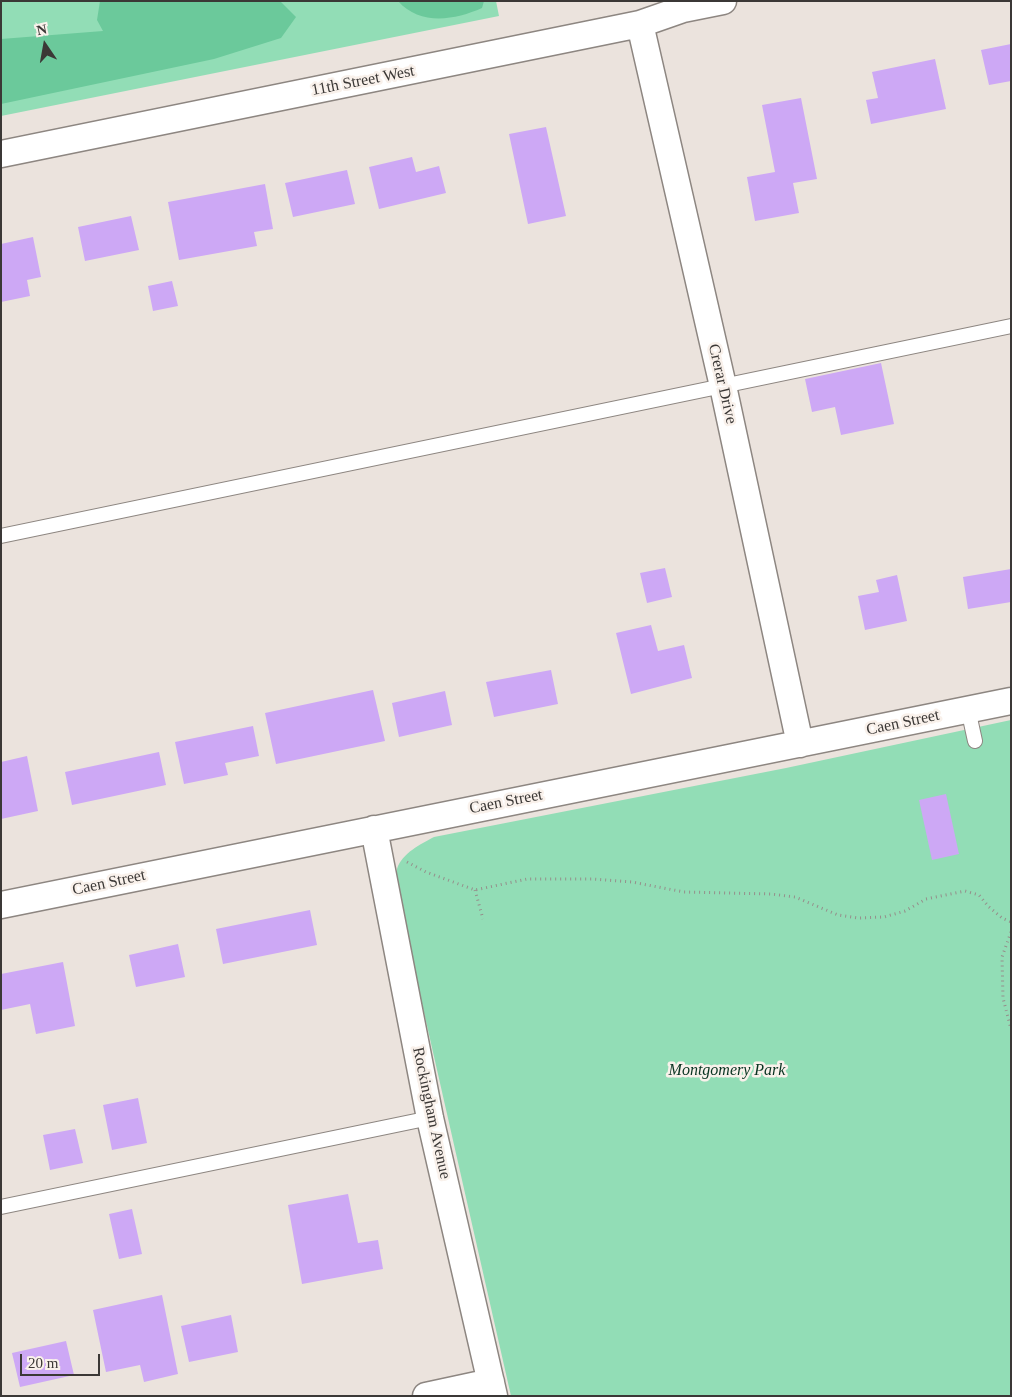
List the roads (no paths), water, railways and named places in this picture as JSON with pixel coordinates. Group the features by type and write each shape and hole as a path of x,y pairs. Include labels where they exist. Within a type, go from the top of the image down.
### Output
{"street":[{"name":"11th Street West","path":"1,154 640,24 683,9 723,1"},
{"name":"Crerar Drive","path":"640,24 723,386 800,744"},
{"name":"Caen Street","path":"1,905 1011,701"},
{"name":"Rockingham Avenue","path":"374,829 430,1118 493,1389"},
{"path":"426,1396 493,1389"}],"lane":[{"path":"1,536 1011,326"},
{"path":"968,709 975,741"},
{"path":"1,1208 430,1118"}],"park label":[{"name":"Montgomery Park","path":"727,1071"}]}
